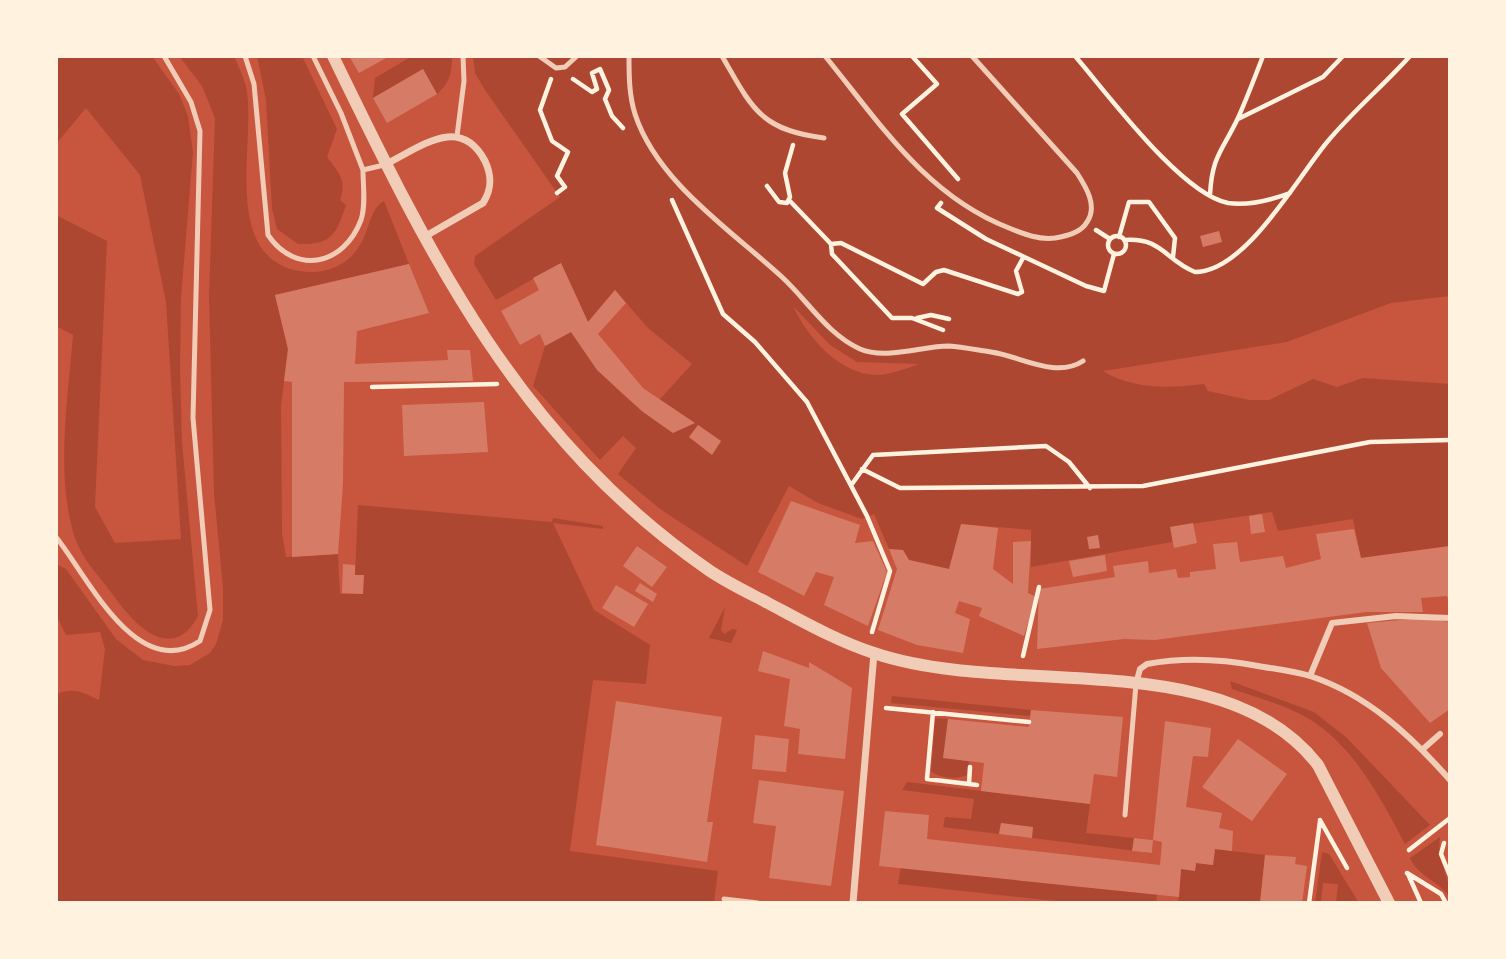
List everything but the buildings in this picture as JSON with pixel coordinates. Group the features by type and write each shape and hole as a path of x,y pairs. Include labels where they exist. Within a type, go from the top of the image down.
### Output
{"street":[{"path":"333,56 422,238 496,357 545,420 617,497 711,572 810,626 874,653 956,669 1136,684 1186,691 1225,701 1259,714 1287,731 1318,765 1389,903"},
{"path":"386,165 446,135 469,140 478,148 490,172 487,196 483,203 422,238"},
{"path":"1310,676 1332,623 1367,618 1450,618"},
{"path":"853,903 874,653"},
{"path":"1136,684 1140,669 1147,664 1216,658 1310,676 1358,698 1423,749 1450,780"},
{"path":"1423,749 1440,734"}],"lane":[{"path":"56,537 125,630 143,645 177,652 200,642 209,610 193,418 200,131 191,102 164,56"},
{"path":"245,56 254,84 268,235 287,256 313,261 327,258 342,249 363,213 363,170 341,113 313,56"},
{"path":"457,136 464,81 463,56"},
{"path":"539,56 556,68 565,66 576,56"},
{"path":"629,56 635,114 650,145 709,214 783,278 840,337 867,351 950,346 998,353 1061,368 1076,366 1083,360"},
{"path":"722,56 753,107 768,121 794,134 824,138"},
{"path":"825,56 887,135 948,196 1002,226 1030,237 1046,239 1074,233 1084,227 1092,208 1086,187 1077,173 972,56"},
{"path":"363,170 386,165"},
{"path":"1125,815 1136,684"},
{"path":"724,900 758,903"}],"path":[{"path":"912,56 937,84 902,114 961,183 948,196"},
{"path":"1075,56 1153,146 1187,180 1210,195 1225,202 1246,205 1291,192"},
{"path":"1210,195 1211,169 1221,145 1238,120 1263,56"},
{"path":"1238,120 1323,77 1343,56"},
{"path":"937,208 1023,258 1086,286 1104,291 1114,254 1108,244 1110,239 1140,238 1153,242 1195,272 1230,261 1291,192 1328,141 1410,56"},
{"path":"557,193 565,187 557,176 568,152 552,141 540,110 556,68 592,92 597,89 592,73 600,69 609,90 605,99 612,116 625,130"},
{"path":"793,145 785,173 789,200 831,244 832,254 877,305 892,318 931,315 949,319"},
{"path":"767,186 781,204 789,200"},
{"path":"675,195 671,198 723,314 755,341 807,402 852,484 890,571 872,632"},
{"path":"1114,254 1124,250 1121,238 1129,202 1149,202 1175,238 1173,258"},
{"path":"831,244 841,243 923,284 936,272 944,270 1018,294 1022,292 1016,271 1023,258"},
{"path":"912,318 947,330"},
{"path":"372,387 500,384"},
{"path":"862,469 900,488 1143,486 1370,442 1450,440"},
{"path":"852,484 873,455 1046,446 1069,462 1090,488"},
{"path":"1023,656 1039,587"},
{"path":"886,708 1029,722"},
{"path":"933,712 927,779 977,785"},
{"path":"969,784 970,768"},
{"path":"1409,849 1450,818"},
{"path":"1309,903 1320,820 1354,879"},
{"path":"1444,842 1441,854 1450,876"},
{"path":"1421,903 1407,873 1441,894 1446,903"}],"shaded area":[{"path":"56,56 152,56 179,94 188,116 193,152 181,298 180,368 182,442 198,616 186,632 176,638 156,636 136,622 125,610 81,552 69,515 64,464 73,335 56,326 56,215 107,241 95,507 115,543 181,539 166,302 140,175 86,108 56,144"},
{"path":"179,56 234,56 246,86 247,191 250,218 257,241 271,259 304,272 336,267 357,250 373,214 384,201 409,264 275,295 288,349 281,406 282,533 286,557 338,554 340,594 363,594 355,575 358,505 552,522 553,518 603,526 603,529 553,523 594,610 650,645 646,684 593,680 570,851 718,871 714,903 56,903 56,694 78,691 99,700 105,649 100,632 66,635 56,615 56,564 66,569 116,639 143,660 174,666 190,665 210,653 216,644 223,620 223,588 214,493 209,296 215,118 202,86"},
{"path":"257,56 302,56 337,129 327,157 341,177 343,187 340,200 346,205 335,231 318,243 298,244 277,229 272,209 266,100"},
{"path":"412,56 452,56 445,86 437,94 423,69 373,98 375,78"},
{"path":"473,56 1450,56 1450,296 1391,303 1287,342 1103,371 1139,385 1165,387 1204,384 1208,391 1249,400 1269,400 1313,379 1337,387 1363,378 1450,384 1450,546 1361,558 1353,519 1278,531 1272,512 1171,527 1172,542 1031,567 1031,530 962,524 949,569 909,560 903,551 889,549 874,514 862,519 818,503 789,486 747,566 660,509 618,474 636,448 623,436 600,460 533,386 545,346 571,332 616,388 673,433 660,399 692,364 648,328 615,290 588,322 561,263 496,300 474,264 475,256 560,197 475,73","holes":["793,306 830,345 857,362 919,364 882,375 850,369 826,352 816,341","698,425 721,441 712,454 690,438"]},
{"path":"725,607 721,630 724,634 732,629 737,630 731,643 709,638"},
{"path":"1230,681 1314,712 1347,738 1430,825 1405,844 1365,775 1339,743 1309,719 1232,689"},
{"path":"892,696 1031,710 1030,716 891,703"},
{"path":"935,718 948,719 944,758 969,761 967,775 948,778 931,771"},
{"path":"907,782 1090,804 1086,833 1153,840 1152,853 1032,838 1032,827 1001,823 999,834 943,827 945,817 971,819 974,799 902,790"},
{"path":"1440,837 1440,854 1450,898 1441,887 1418,870 1410,858"},
{"path":"1215,849 1265,855 1260,903 1178,903 1181,869 1195,870 1196,863 1213,865"},
{"path":"1322,852 1329,854 1359,903 1336,903 1338,884 1323,883 1321,903 1315,903"},
{"path":"901,867 1157,894 1156,903 1073,903 898,884"}]}
